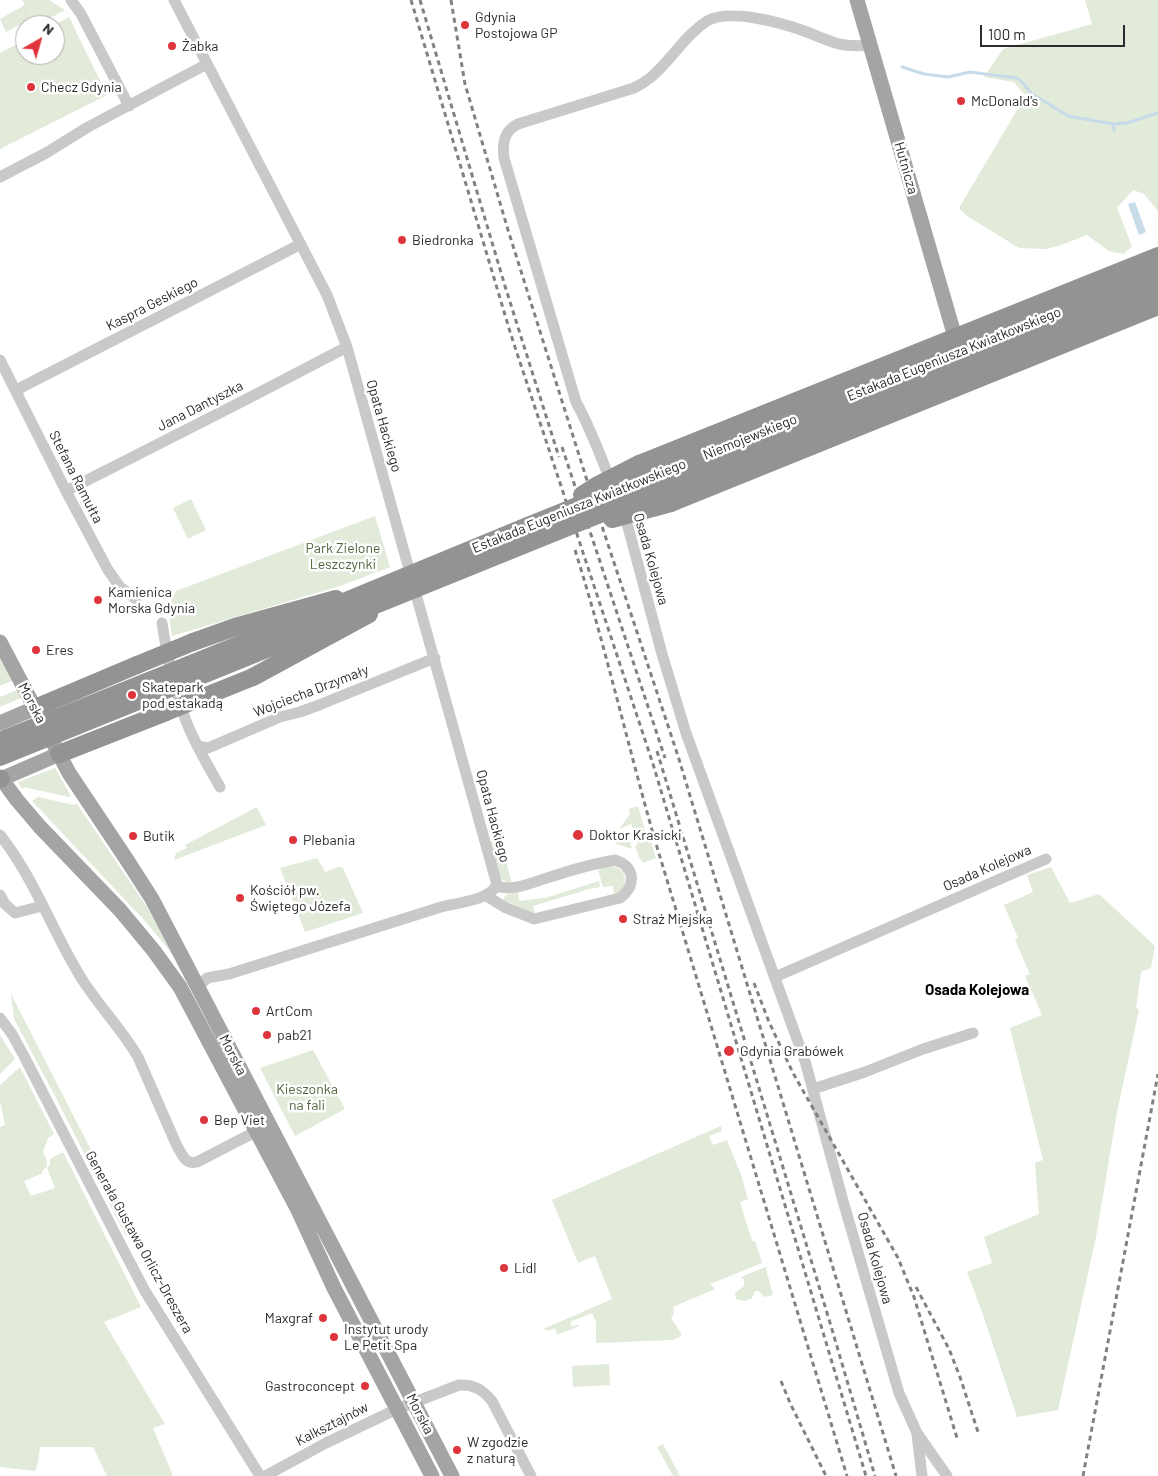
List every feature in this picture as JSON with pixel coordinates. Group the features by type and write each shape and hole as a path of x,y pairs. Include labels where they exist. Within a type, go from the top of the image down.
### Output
{"highway":[{"path":"525,527 596,486 639,464 1158,256"},
{"name":"Estakada Eugeniusza Kwiatkowskiego","path":"0,757 406,585 525,527 1158,272"},
{"name":"Estakada Eugeniusza Kwiatkowskiego","path":"0,741 406,585 542,538 1158,288"},
{"path":"542,538 671,503 1158,306"},
{"path":"35,708 192,642 235,627 340,598 406,585"},
{"path":"59,754 253,677 406,585"}],"main road":[{"name":"Hutnicza","path":"857,0 955,337 952,350 955,363 965,378 971,382"},
{"name":"Morska","path":"0,642 69,773 142,882 452,1476"},
{"path":"0,722 35,708"},
{"path":"0,778 59,754"},
{"name":"Morska","path":"0,778 40,826 120,910 154,951 180,987 257,1131 301,1217 334,1288 432,1476"}],"street":[{"path":"71,0 81,14 129,106"},
{"name":"Opata Hackiego","path":"174,0 330,302 346,347 496,886"},
{"name":"Osada Kolejowa","path":"869,45 839,44 805,31 762,19 718,16 707,21 683,42 651,77 634,88 518,124 510,130 504,140 504,158 576,402 588,424 628,527 662,654 686,733 805,1061 843,1201 899,1393 917,1433 947,1476"},
{"path":"0,177 46,153 88,127 207,64"},
{"name":"Kaspra Geskiego","path":"16,392 301,244"},
{"name":"Jana Dantyszka","path":"66,490 346,347"},
{"name":"Niemojewskiego","path":"923,350 891,380 677,466 632,480 617,500 641,504 683,480 896,394 940,394"},
{"name":"Stefana Ramułta","path":"0,360 108,570 120,587 136,599"},
{"path":"162,623 176,690 187,722 220,787"},
{"name":"Wojciecha Drzymały","path":"198,746 208,748 280,717 320,705 434,658"},
{"path":"0,835 15,854 80,976 138,1057 184,1158 188,1162 197,1162 257,1131"},
{"name":"Osada Kolejowa","path":"774,978 1046,859"},
{"path":"180,987 212,986 229,974 441,907 485,895 493,891 496,886 503,888 516,887 615,860 626,866 632,876 632,884 620,898 534,919 506,908 485,895"},
{"path":"0,896 4,904 15,913 42,906"},
{"name":"Generała Gustawa Orlicz-Dreszera","path":"0,1018 12,1034 29,1065 145,1291 260,1476"},
{"path":"813,1089 973,1033"},
{"name":"Kalksztajnów","path":"265,1476 326,1443 396,1409 459,1385 468,1385 478,1388 492,1401 531,1476"},
{"name":"Osada Kolejowa","path":"917,1433 922,1476"}],"green space":[{"path":"22,0 49,0 65,10 56,15 31,15 26,7 30,15 15,15 15,27 6,32 0,19 25,5"},
{"path":"1085,0 1158,0 1158,211 1144,194 1133,190 1117,208 1132,246 1124,254 1109,251 1087,235 1046,249 1019,248 967,216 959,208 1026,95 1014,82 984,77 1003,49 1092,24"},
{"path":"69,17 107,95 0,149 0,53 15,45 15,65 65,65 65,19"},
{"path":"191,499 206,530 188,539 173,508"},
{"name":"Park Zielone Leszczynki","path":"375,516 390,567 340,586 172,636 168,608 176,591"},
{"path":"0,654 14,680 0,686"},
{"path":"20,689 23,697 0,707 0,697"},
{"path":"55,768 71,796 24,787 22,789 18,782"},
{"path":"38,797 74,805 77,804 147,907 180,966 145,921 32,801"},
{"path":"638,806 648,842 651,841 656,858 643,863 635,846 638,844 631,824 619,829 630,814 629,809"},
{"path":"257,807 266,825 174,860 176,853 187,848 185,845"},
{"path":"626,831 632,849 614,843 621,833"},
{"path":"499,835 512,884 502,880 499,873 491,842"},
{"path":"317,858 325,872 339,867 343,868 363,913 305,932 280,868"},
{"path":"606,866 615,867 624,874 625,882 622,890 614,895 613,886 603,887 598,870"},
{"path":"1051,867 1070,903 1099,894 1155,946 1151,968 1141,972 1136,1007 1139,1010 1117,1112 1096,1237 1058,1410 1017,1417 967,1272 992,1263 984,1237 1039,1214 1035,1163 1043,1160 1010,1028 1042,1015 1025,976 1030,974 1015,940 1018,938 1004,905 1033,892 1027,875"},
{"path":"599,881 600,887 533,906 535,914 504,901 504,897 508,894 518,891 519,901 545,898"},
{"path":"11,994 133,1232 126,1236 14,1019"},
{"path":"0,1035 15,1059 0,1074"},
{"name":"Kieszonka na fali","path":"313,1050 345,1109 295,1136 260,1068"},
{"path":"20,1067 54,1134 48,1138 43,1152 47,1166 42,1171 43,1173 24,1181 31,1196 55,1188 47,1168 50,1165 50,1159 63,1152 141,1307 104,1322 165,1424 153,1428 173,1476 107,1476 93,1447 40,1447 35,1471 0,1467 0,1127 5,1125 0,1101 0,1085"},
{"path":"721,1126 722,1131 709,1136 713,1145 727,1140 748,1199 740,1202 752,1241 755,1241 762,1263 710,1284 715,1289 673,1307 674,1314 671,1318 681,1336 673,1340 596,1343 596,1321 592,1313 570,1322 572,1327 579,1324 579,1326 557,1335 555,1328 549,1331 543,1329 612,1299 595,1256 578,1263 552,1200"},
{"path":"768,1266 766,1269 773,1295 764,1297 759,1291 755,1291 752,1298 745,1301 736,1299 735,1293 744,1286 744,1280 741,1277"},
{"path":"609,1364 610,1385 573,1387 572,1366"},
{"path":"663,1444 680,1476 673,1476 657,1447"}],"water":[{"path":"1135,202 1146,232 1139,235 1128,204"}],"waterway":[{"path":"902,67 924,74 948,77 970,72 1017,78 1031,93 1068,116 1113,124 1127,123 1158,113"},
{"path":"1113,124 1114,131"}],"railway":[{"path":"411,0 511,335 653,764 866,1476"},
{"path":"420,0 505,286 559,457"},
{"path":"451,0 465,84 508,230 591,493 678,756 896,1476"},
{"path":"562,447 665,758"},
{"path":"575,550 654,837 847,1476"},
{"path":"657,751 875,1476"},
{"path":"754,983 769,1022 793,1073 898,1258 914,1297 957,1438"},
{"path":"1083,1476 1158,1074"},
{"path":"916,1287 949,1349 978,1432"},
{"path":"781,1381 826,1476"}],"place":[{"name":"Gdynia Postojowa GP","path":"465,25"},
{"name":"Żabka","path":"172,46"},
{"name":"Checz Gdynia","path":"31,87"},
{"name":"McDonald's","path":"961,101"},
{"name":"Biedronka","path":"402,240"},
{"name":"Kamienica Morska Gdynia","path":"98,600"},
{"name":"Eres","path":"36,650"},
{"name":"Skatepark pod estakadą","path":"132,695"},
{"name":"Doktor Krasicki","path":"578,835"},
{"name":"Butik","path":"133,836"},
{"name":"Plebania","path":"293,840"},
{"name":"Kościół pw. Świętego Józefa","path":"240,898"},
{"name":"Straż Miejska","path":"623,919"},
{"name":"ArtCom","path":"256,1011"},
{"name":"pab21","path":"267,1035"},
{"name":"Gdynia Grabówek","path":"729,1051"},
{"name":"Bep Viet","path":"204,1120"},
{"name":"Lidl","path":"504,1268"},
{"name":"Maxgraf","path":"323,1318"},
{"name":"Instytut urody Le Petit Spa","path":"334,1337"},
{"name":"Gastroconcept","path":"365,1386"},
{"name":"W zgodzie z naturą","path":"457,1450"}],"district":[{"name":"Osada Kolejowa","path":"977,990"}]}
